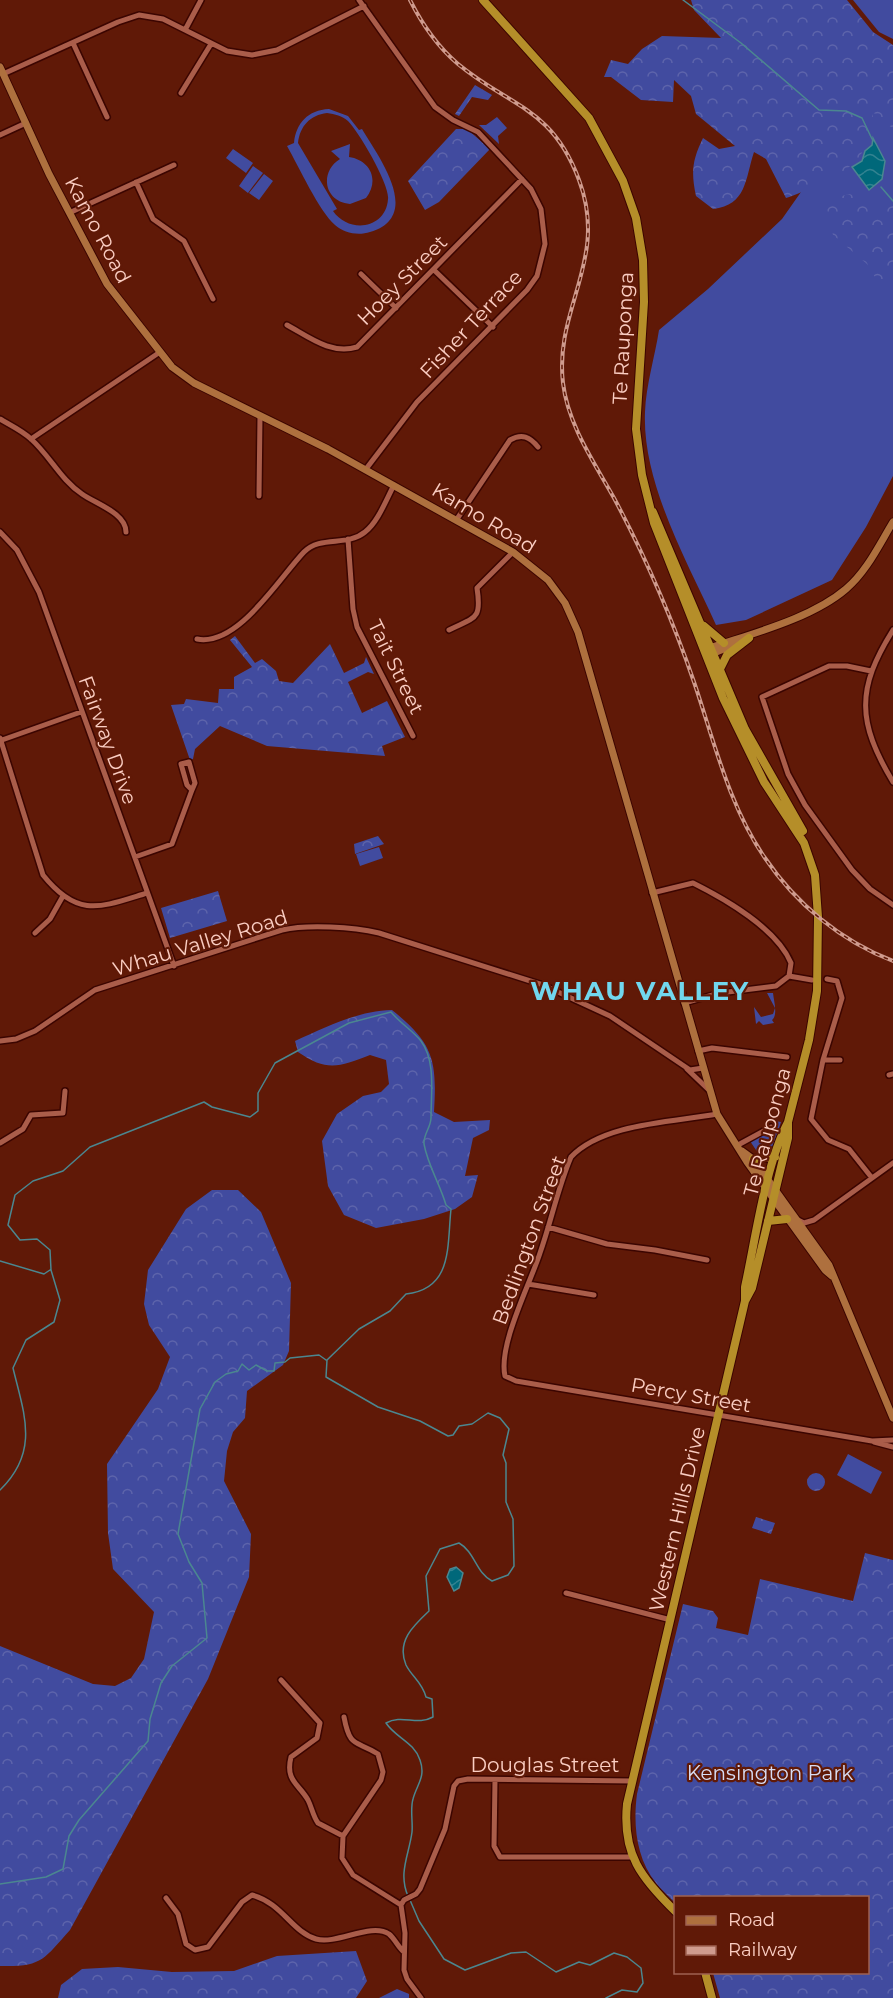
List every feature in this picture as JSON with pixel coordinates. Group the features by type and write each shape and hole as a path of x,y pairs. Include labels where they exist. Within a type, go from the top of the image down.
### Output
{"highway":[{"name":"Te Rauponga","path":"483,0 589,118 616,164 631,200 640,240 644,281 636,429 642,475 654,523 708,652 745,729 815,856 822,888 822,960 809,1040 788,1122 775,1157 771,1190 745,1287 745,1301"},
{"name":"Te Rauponga","path":"653,512 661,525 698,618 723,698 764,782 795,829 810,858 818,890 819,971"},
{"path":"698,618 715,638 724,643"},
{"path":"719,671 727,655 750,636"},
{"name":"Western Hills Drive","path":"674,1911 649,1886 633,1857 626,1820 633,1781 745,1301 752,1288 768,1221 771,1190 788,1138 788,1122"},
{"path":"753,1159 775,1157"},
{"path":"768,1221 787,1219"},
{"path":"706,1974 712,1998"}],"main road":[{"name":"Kamo Road","path":"2,70 69,213 107,284 160,352 185,378 366,469 457,519 513,552 548,579 573,620 717,1114 771,1190 798,1221 829,1265 893,1418"},
{"path":"708,652 821,604 845,590 868,563 893,522"},
{"path":"708,652 724,643 750,636"},
{"name":"Kamo Road","path":"740,1148 753,1159 787,1219 832,1276"}],"street":[{"path":"185,30 201,0"},
{"name":"Fisher Terrace","path":"359,0 435,107 453,120 478,132 531,189 541,209 545,226 543,258 532,283 493,327 417,402 366,469"},
{"path":"2,70 139,15 163,19 235,54 269,53 364,6"},
{"path":"74,42 107,117"},
{"path":"181,93 211,44"},
{"path":"0,135 26,123"},
{"path":"69,213 174,165"},
{"name":"Hoey Street","path":"287,325 326,346 344,351 357,346 522,179"},
{"path":"136,182 153,219 184,241 213,299"},
{"path":"434,270 493,327"},
{"path":"361,274 396,308"},
{"path":"31,439 160,352"},
{"path":"259,496 260,416"},
{"path":"0,419 31,439 73,487 120,517 126,525 126,532"},
{"path":"457,519 510,440 518,436 527,437 538,447"},
{"path":"197,639 219,637 242,622 311,547 329,541 348,539 368,529 394,485"},
{"name":"Fairway Drive","path":"0,532 17,550 29,569 174,966"},
{"name":"Tait Street","path":"348,539 353,609 357,627 413,736"},
{"path":"448,630 478,616 480,610 477,588 513,552"},
{"path":"893,630 871,671 866,701 868,728 878,758 893,782"},
{"path":"871,671 847,666 829,666 762,697 788,774 805,805 852,870 870,889 893,905"},
{"path":"81,712 1,739 43,875 63,896 85,907 100,908 147,893"},
{"path":"135,857 172,844 192,790"},
{"path":"652,893 693,883 742,909 789,958 791,968 789,976 776,986 720,993 684,1003"},
{"path":"35,933 50,919 63,896"},
{"name":"Whau Valley Road","path":"0,1041 16,1040 35,1031 95,990 291,928 371,931 543,985 610,1016 682,1066 710,1091"},
{"path":"789,976 812,980"},
{"path":"827,979 834,979 839,983 842,998 823,1060 811,1115 812,1124 828,1140 849,1149 872,1178"},
{"path":"698,1051 712,1048 787,1057"},
{"path":"823,1060 840,1060"},
{"name":"Whau Valley Road","path":"682,1066 695,1071 703,1068"},
{"path":"0,1143 23,1129 33,1114 63,1113 65,1091"},
{"name":"Bedlington Street","path":"506,1376 512,1329 568,1165 576,1152 619,1130 717,1114"},
{"path":"740,1148 761,1130 771,1127"},
{"path":"808,1235 809,1226 814,1220 893,1163"},
{"path":"798,1221 804,1223 814,1220"},
{"path":"548,1227 607,1245 655,1250 707,1260"},
{"path":"528,1284 594,1295"},
{"name":"Percy Street","path":"506,1376 516,1381 872,1441 893,1447"},
{"name":"Percy Street","path":"872,1441 893,1440"},
{"path":"567,1593 670,1620"},
{"path":"281,1680 320,1723 320,1734 291,1757 290,1771 293,1780 308,1801 318,1823 343,1836"},
{"path":"344,1717 350,1736 357,1745 378,1754 382,1764 381,1780 343,1836 342,1858 349,1871 401,1905 405,1933 405,1975 421,1998"},
{"path":"495,1780 496,1854 503,1858 633,1857"},
{"name":"Douglas Street","path":"401,1905 406,1898 418,1893 440,1842 454,1786 458,1781 633,1781"},
{"path":"166,1898 176,1907 186,1944 195,1950 208,1947 242,1902 252,1895 272,1903 305,1933 316,1939 333,1940 365,1932 384,1932 404,1952"}],"green space":[{"path":"691,0 847,0 873,32 893,45 893,128 886,124 880,115 873,113 873,134 853,164 824,182 786,198 766,159 754,152 739,196 724,207 713,209 696,196 693,173 697,153 703,138 719,149 735,146 696,114 691,96 674,80 673,102 641,100 611,77 604,77 611,60 628,64 642,49 662,36 721,38 694,10"},
{"path":"853,0 893,0 893,39 879,32"},
{"path":"893,61 893,476 866,527 832,580 746,620 716,625 668,521 651,466 646,439 645,412 659,330 708,289 782,219"},
{"path":"475,85 492,95 488,100 472,97 459,116 455,114"},
{"path":"329,109 348,116 359,130 362,129 386,169 395,199 394,213 386,224 370,232 351,233 335,225 316,199 287,146 294,143 297,129 304,119","holes":["327,113 338,115 353,127 384,182 388,199 386,209 374,222 366,225 348,223 333,211 337,209 298,143 301,131 307,122"]},
{"path":"497,117 507,128 498,136 499,144 479,125 486,125"},
{"path":"456,129 467,129 490,149 439,202 425,210 408,181"},
{"path":"350,144 349,157 362,162 367,167 371,172 372,184 366,198 350,204 335,198 327,186 327,178 333,165 340,159 331,151"},
{"path":"233,149 253,163 246,173 226,158"},
{"path":"253,166 263,173 248,193 239,186"},
{"path":"264,174 273,181 259,200 249,193"},
{"path":"849,194 876,201 893,198 893,272 878,282 867,264 833,235 825,201"},
{"path":"235,636 255,663 262,659 276,671 279,681 293,683 330,644 344,673 364,663 366,657 374,674 368,672 348,682 362,713 387,701 405,737 382,746 385,756 267,746 220,726 195,749 193,759 190,760 171,705 184,704 186,699 218,703 219,689 234,689 234,677 252,667 230,640"},
{"path":"378,836 384,844 355,854 354,844"},
{"path":"379,847 383,858 360,866 356,854"},
{"path":"218,891 227,921 170,938 161,908"},
{"path":"767,993 773,993 775,1008"},
{"path":"754,1007 761,1017 773,1014 775,1008 772,1020 774,1023 763,1025 759,1021 756,1024"},
{"path":"392,1010 417,1033 430,1054 435,1079 434,1112 454,1122 490,1120 489,1130 473,1138 465,1176 478,1175 472,1197 455,1209 424,1219 376,1228 344,1215 328,1186 322,1141 337,1114 363,1096 381,1092 389,1084 386,1060 370,1055 341,1065 325,1065 298,1052 295,1041 330,1025 366,1013"},
{"path":"775,1121 781,1122 770,1155 758,1153 750,1141 763,1133 769,1134"},
{"path":"212,1190 238,1190 261,1212 291,1283 289,1351 283,1365 247,1391 245,1418 233,1432 227,1451 224,1481 251,1534 249,1577 208,1679 70,1930 41,1960 25,1965 0,1966 0,1646 93,1684 115,1686 131,1678 144,1659 154,1612 113,1569 108,1533 107,1464 158,1389 170,1357 149,1325 144,1304 148,1270 186,1209"},
{"path":"848,1454 882,1472 871,1494 837,1475"},
{"path":"816,1473 822,1476 825,1482 822,1488 816,1491 810,1488 807,1482 810,1476"},
{"path":"756,1517 775,1523 771,1534 752,1528"},
{"name":"Kensington Park","path":"865,1553 893,1560 893,1998 720,1998 713,1974 869,1974 869,1896 674,1896 674,1902 649,1873 637,1840 635,1817 637,1794 683,1604 713,1611 718,1618 716,1628 748,1635 760,1579 853,1601"},
{"path":"356,1951 367,1981 356,1998 58,1998 61,1985 82,1969 118,1967 172,1972 234,1971 277,1956"},
{"path":"397,1989 409,1994 409,1998 379,1998"}],"water":[{"path":"873,138 885,161 882,179 869,190 852,167 862,161 865,151 872,145"},
{"path":"456,1567 463,1573 459,1588 454,1591 447,1577 450,1569"}],"waterway":[{"path":"683,0 741,43 819,110 846,111 862,118 872,139"},
{"path":"881,187 893,201"},
{"path":"0,1490 20,1461 25,1446 24,1417 13,1368 26,1340 54,1322 60,1300 51,1270 50,1250 37,1239 20,1240 8,1225 15,1195 33,1181 63,1171 90,1147 204,1102 212,1107 250,1117 258,1111 258,1093 275,1063 349,1023 391,1012 421,1041 429,1058 432,1078 431,1118 424,1144 446,1205 451,1209 445,1264 440,1275 432,1284 406,1294 390,1311 359,1329 327,1360 326,1377 378,1407 420,1421 448,1436 453,1435 459,1426 472,1424 488,1413 500,1418 509,1429 503,1455 506,1463 506,1502 513,1519 514,1566 508,1575 492,1581 482,1573 469,1552 459,1543 440,1549 426,1576 429,1611 412,1628 405,1641 403,1648 406,1665 422,1687 426,1697 432,1699 433,1717 386,1723 414,1749 422,1766 412,1803 412,1832 404,1872 408,1896"},
{"path":"0,1261 44,1274 50,1270"},
{"path":"0,1884 46,1877 63,1869 69,1836 79,1820 148,1741 150,1719 161,1683 172,1666 207,1638 202,1583 189,1562 178,1534 200,1409 215,1382 226,1374 238,1371 242,1364 249,1370 256,1365 267,1371 274,1371 275,1363 285,1362 290,1358 319,1355 326,1360"},
{"path":"410,1900 419,1921 444,1959 465,1970 511,1953 526,1952 556,1972 579,1962 590,1965 614,1953 627,1957 641,1968 643,1983 637,1992 622,1990 606,1998"}],"railway":[{"path":"410,0 431,34 450,57 543,123 556,137 568,156 579,180 587,209 588,235 585,260 566,331 562,356 563,383 570,414 658,588 686,658 732,795 752,838 777,875 805,906 855,943 893,961"}],"district":[{"name":"WHAU VALLEY","path":"640,991"}]}
